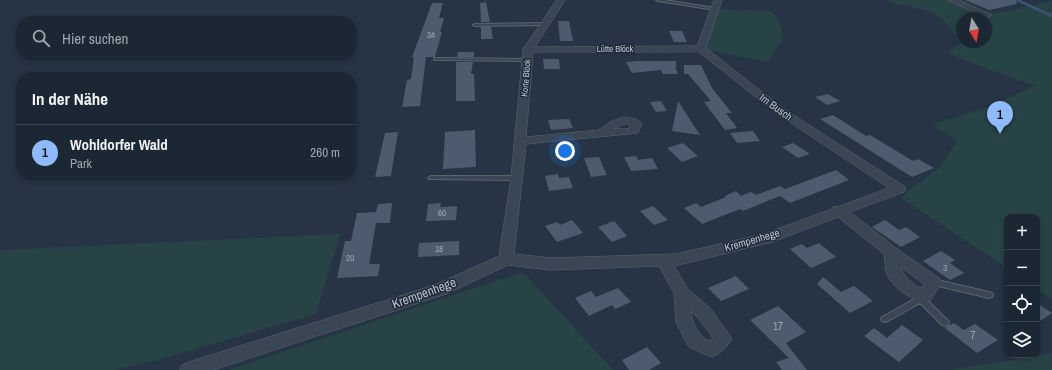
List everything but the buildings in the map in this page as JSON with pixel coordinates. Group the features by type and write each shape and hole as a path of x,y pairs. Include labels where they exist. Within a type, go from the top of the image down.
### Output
{"street":[{"name":"Korte Blöck","path":"506,259 517,178 528,55 562,0"},
{"path":"952,0 981,12"},
{"path":"701,49 717,4"},
{"name":"Lütte Blöck","path":"528,55 701,49"},
{"name":"Im Busch","path":"701,49 780,112 899,189"},
{"path":"520,142 602,133"},
{"name":"Krempenhege","path":"189,370 440,290 506,259 558,264 676,260 767,238 838,210 899,189"},
{"path":"838,210 891,252 933,282 923,297 909,290 895,274 891,252"},
{"path":"663,260 682,293"}],"lane":[{"path":"658,0 717,4"},
{"path":"475,25 546,24"},
{"path":"436,59 528,55"},
{"path":"430,178 517,178"},
{"path":"933,282 989,295"},
{"path":"885,319 923,297 945,323"}],"green space":[{"path":"887,0 952,0 981,12 956,12 956,37 943,20 938,16 924,10 893,3"},
{"path":"1052,1 1052,300 1040,291 1040,214 1004,214 1004,266 901,198 940,167 957,141 933,126 936,125 934,124 987,107 1035,86 948,54 956,47 956,48 992,48 992,14"},
{"path":"715,9 771,11 780,22 783,40 768,62 701,49"},
{"path":"340,234 316,314 154,361 114,370 0,370 0,250"},
{"path":"523,272 613,370 227,370"},
{"path":"1052,353 1052,370 950,370 1022,358 1040,358 1040,355"}],"waterway":[{"path":"1017,0 1052,16"}],"place":[{"name":"Wohldorfer Wald","path":"1000,134"}]}
